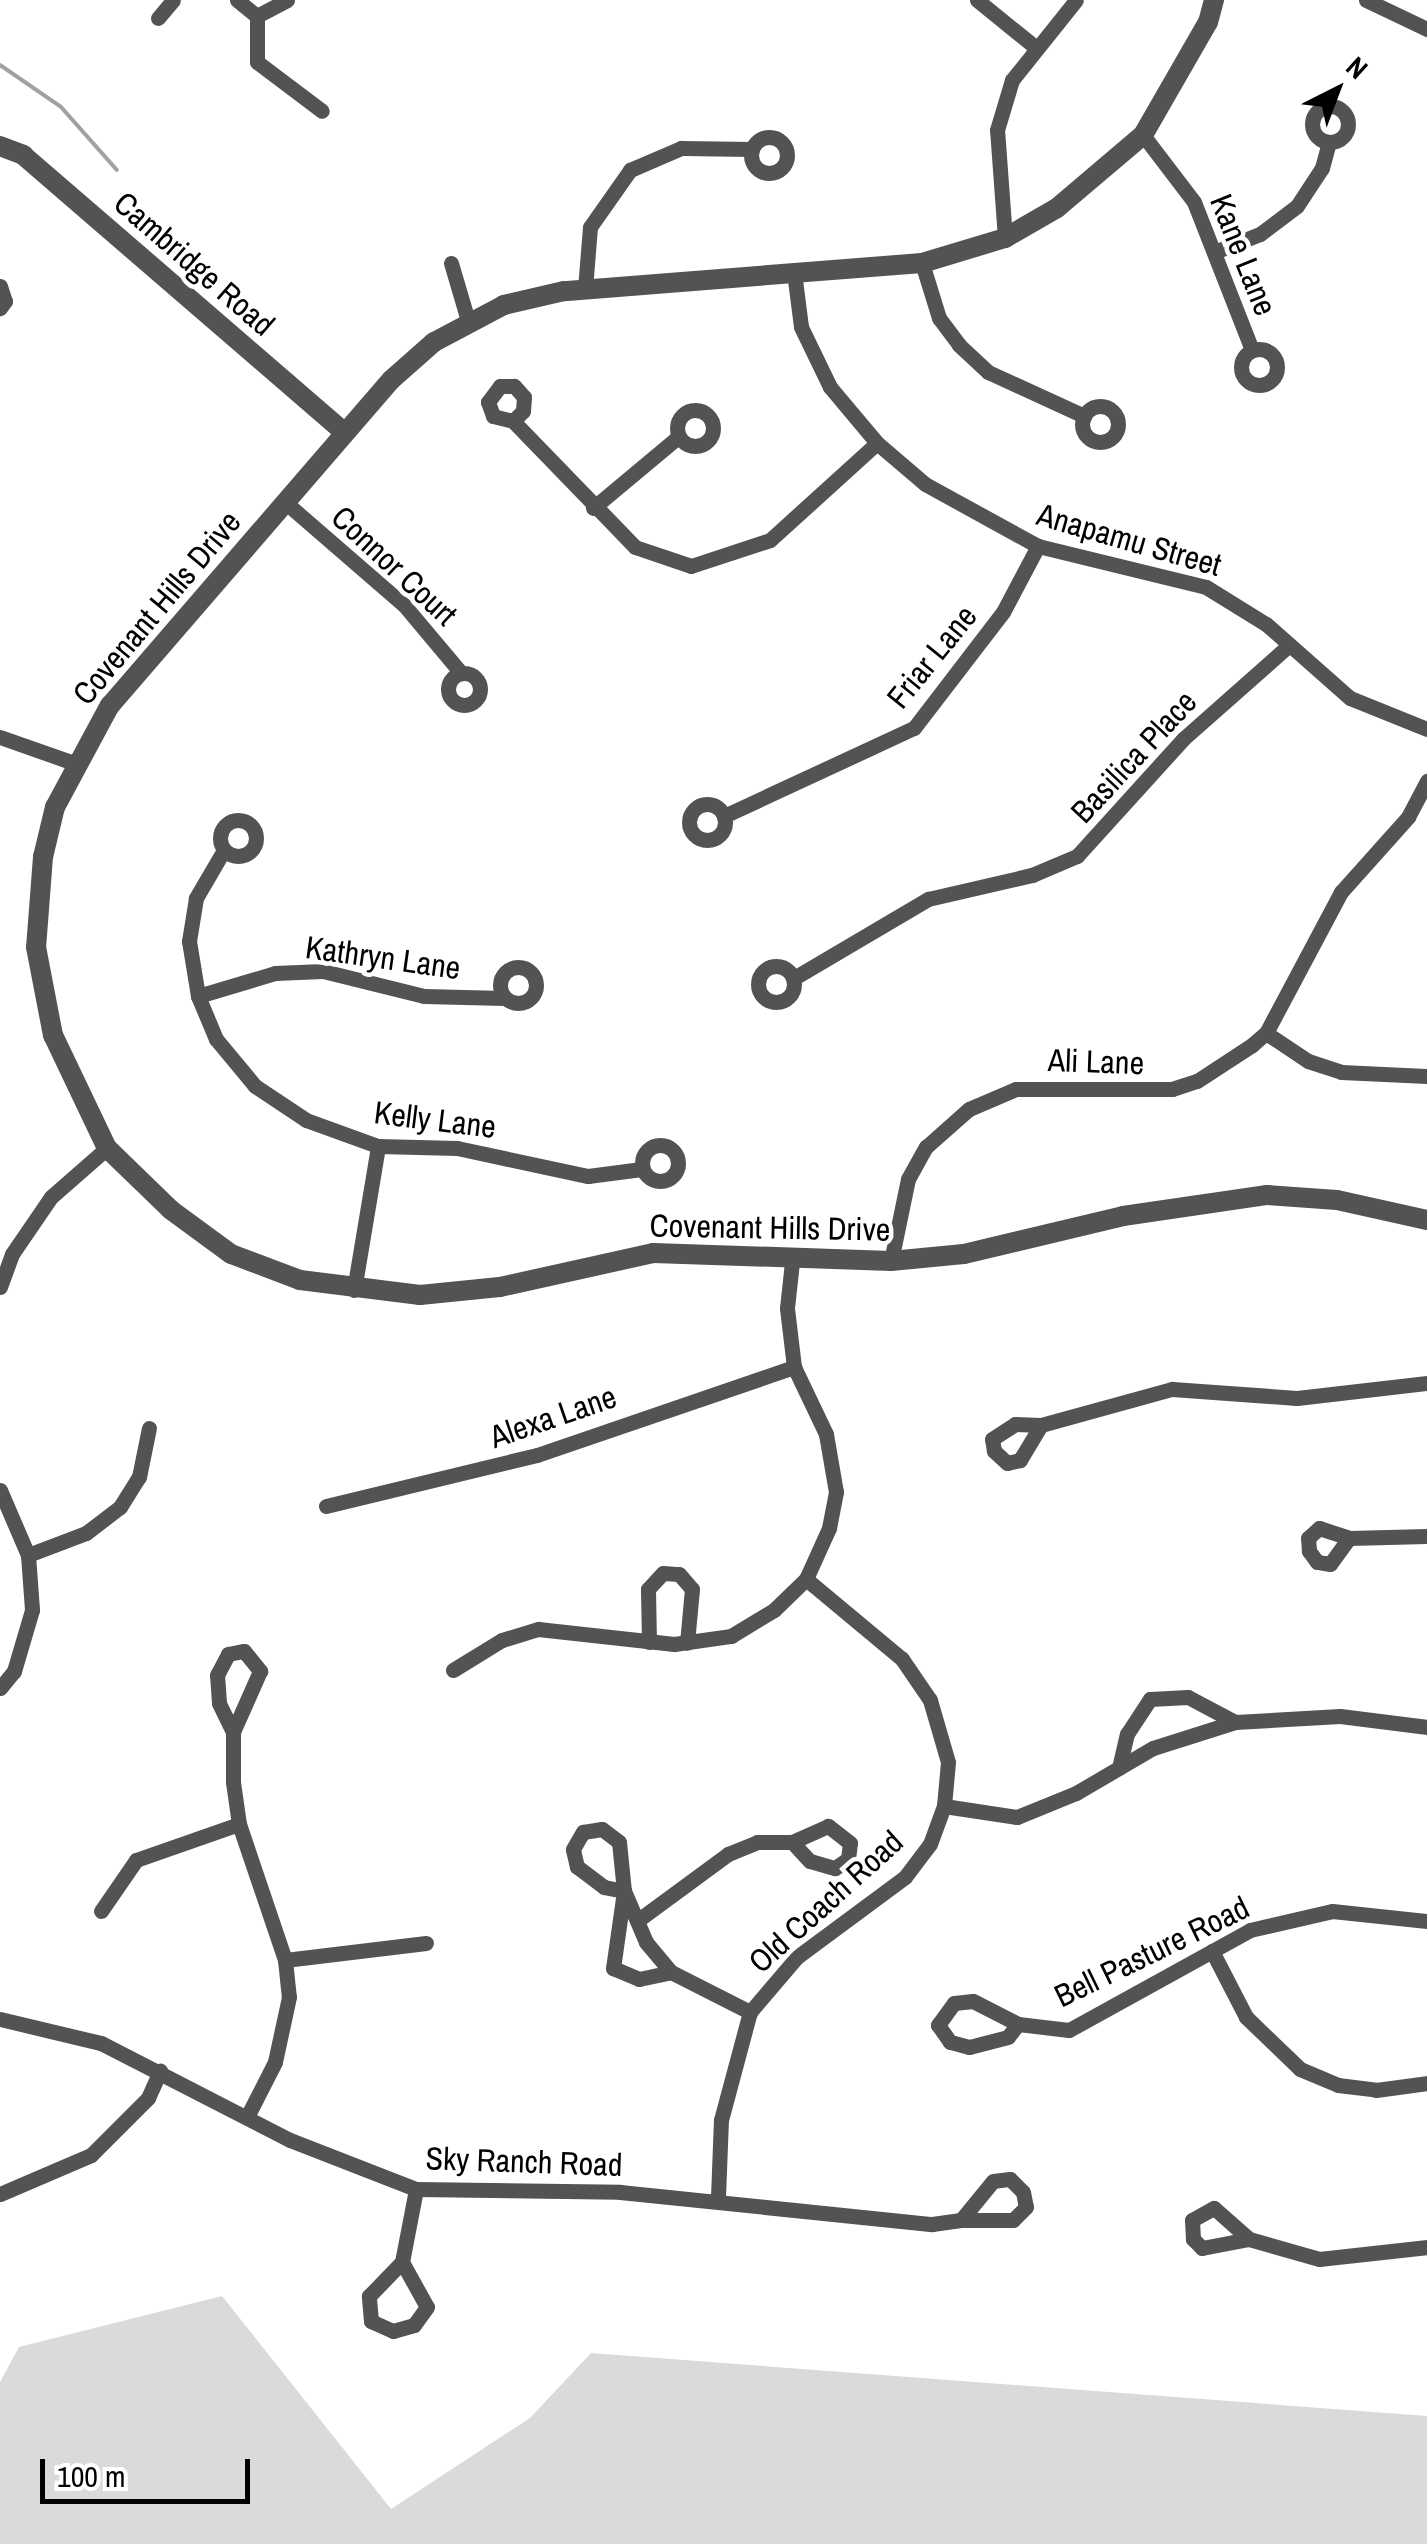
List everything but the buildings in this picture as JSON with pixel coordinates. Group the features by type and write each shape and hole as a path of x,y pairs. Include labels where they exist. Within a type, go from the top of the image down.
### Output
{"street":[{"path":"158,18 173,0"},
{"path":"236,0 258,16"},
{"path":"258,16 287,0"},
{"path":"977,0 1035,47"},
{"path":"1005,238 997,130 1012,80 1076,0"},
{"name":"Covenant Hills Drive","path":"1214,0 1208,22 1143,136 1057,208 1005,238 922,263 585,289 504,305 434,342 391,380 110,705 74,762 43,857 36,948 53,1034 107,1148 171,1210 231,1254 300,1280 354,1290 420,1295 500,1286 653,1253 706,1251 792,1262 890,1261 964,1254 1123,1216 1266,1195 1337,1200 1427,1220"},
{"path":"1366,0 1427,29"},
{"path":"258,16 257,62 322,111"},
{"name":"Kane Lane","path":"1143,136 1194,202 1217,252 1252,350"},
{"path":"1217,252 1260,234 1297,206 1322,168 1329,142"},
{"name":"Cambridge Road","path":"0,146 22,156 346,433"},
{"path":"585,289 590,227 630,170 681,148 752,149"},
{"path":"922,263 934,306 958,345 988,372 1084,416"},
{"path":"451,264 468,324"},
{"name":"Anapamu Street","path":"794,272 801,327 830,388 877,443 925,484 1038,546 1206,587 1257,617 1286,648 1365,706 1427,729"},
{"path":"0,286 5,301 0,308"},
{"path":"513,421 634,547 691,566 733,558 770,540 877,443"},
{"path":"593,508 679,436"},
{"name":"Connor Court","path":"285,502 404,605 461,674"},
{"name":"Friar Lane","path":"724,816 914,728 984,640 1038,546"},
{"name":"Basilica Place","path":"794,978 928,899 1032,875 1077,856 1199,723 1286,648"},
{"path":"0,737 74,762"},
{"name":"Ali Lane","path":"890,1261 908,1179 926,1147 969,1108 1016,1090 1172,1089 1220,1068 1266,1032 1341,892 1408,817 1427,781"},
{"name":"Kelly Lane","path":"224,850 196,898 189,941 198,996 216,1039 255,1086 306,1120 378,1146 457,1148 588,1176 642,1169"},
{"name":"Kathryn Lane","path":"198,996 275,974 323,971 424,996 504,998"},
{"path":"1266,1032 1308,1061 1340,1072 1427,1076"},
{"path":"354,1290 378,1146"},
{"path":"0,1287 6,1251 51,1197 107,1148"},
{"path":"453,1670 502,1640 538,1629 649,1642 687,1642 744,1630 806,1579 829,1528 836,1492 826,1434 794,1367 787,1308 792,1262"},
{"name":"Alexa Lane","path":"326,1506 537,1454 794,1367"},
{"path":"1041,1425 1172,1389 1297,1398 1427,1383"},
{"path":"28,1555 86,1533 120,1508 139,1477 149,1428"},
{"path":"0,1490 28,1555 32,1610 14,1671 0,1688"},
{"path":"1349,1538 1427,1536"},
{"path":"649,1642 648,1589 662,1573 679,1574 692,1589 687,1642"},
{"name":"Old Coach Road","path":"718,2198 721,2120 750,2012 797,1957 905,1877 930,1844 944,1806 948,1762 930,1700 902,1660 806,1579"},
{"path":"233,1732 260,1678 258,1662 244,1651 228,1654 218,1666 220,1703 233,1732 239,1824 285,1960 282,2036 247,2116"},
{"path":"1119,1768 1127,1734 1150,1699 1188,1697 1235,1722"},
{"path":"944,1806 1016,1816 1153,1748 1235,1722 1340,1716 1427,1726"},
{"path":"101,1911 136,1860 239,1824"},
{"path":"641,1918 728,1854 756,1842 792,1842"},
{"path":"671,1972 639,1979 614,1968 624,1891 641,1918 646,1942 671,1972 750,2012"},
{"name":"Bell Pasture Road","path":"1018,2024 1008,2037 969,2047 950,2042 938,2025 954,2002 974,2001 1018,2024 1069,2030 1250,1930 1332,1911 1427,1921"},
{"path":"285,1960 426,1943"},
{"path":"1212,1951 1246,2016 1300,2068 1338,2084 1376,2090 1427,2083"},
{"name":"Sky Ranch Road","path":"0,2019 101,2043 352,2169 416,2188 718,2198 932,2224 961,2220"},
{"path":"0,2194 91,2155 148,2098 160,2071"},
{"path":"402,2262 427,2307 414,2325 393,2332 371,2321 368,2296 402,2262 416,2188"},
{"path":"1249,2239 1318,2260 1427,2248"}],"shaded area":[{"path":"222,2296 391,2509 530,2418 591,2353 1427,2416 1427,2544 0,2544 0,2382 19,2347"}],"waterway":[{"path":"0,65 61,107 117,170"}]}
